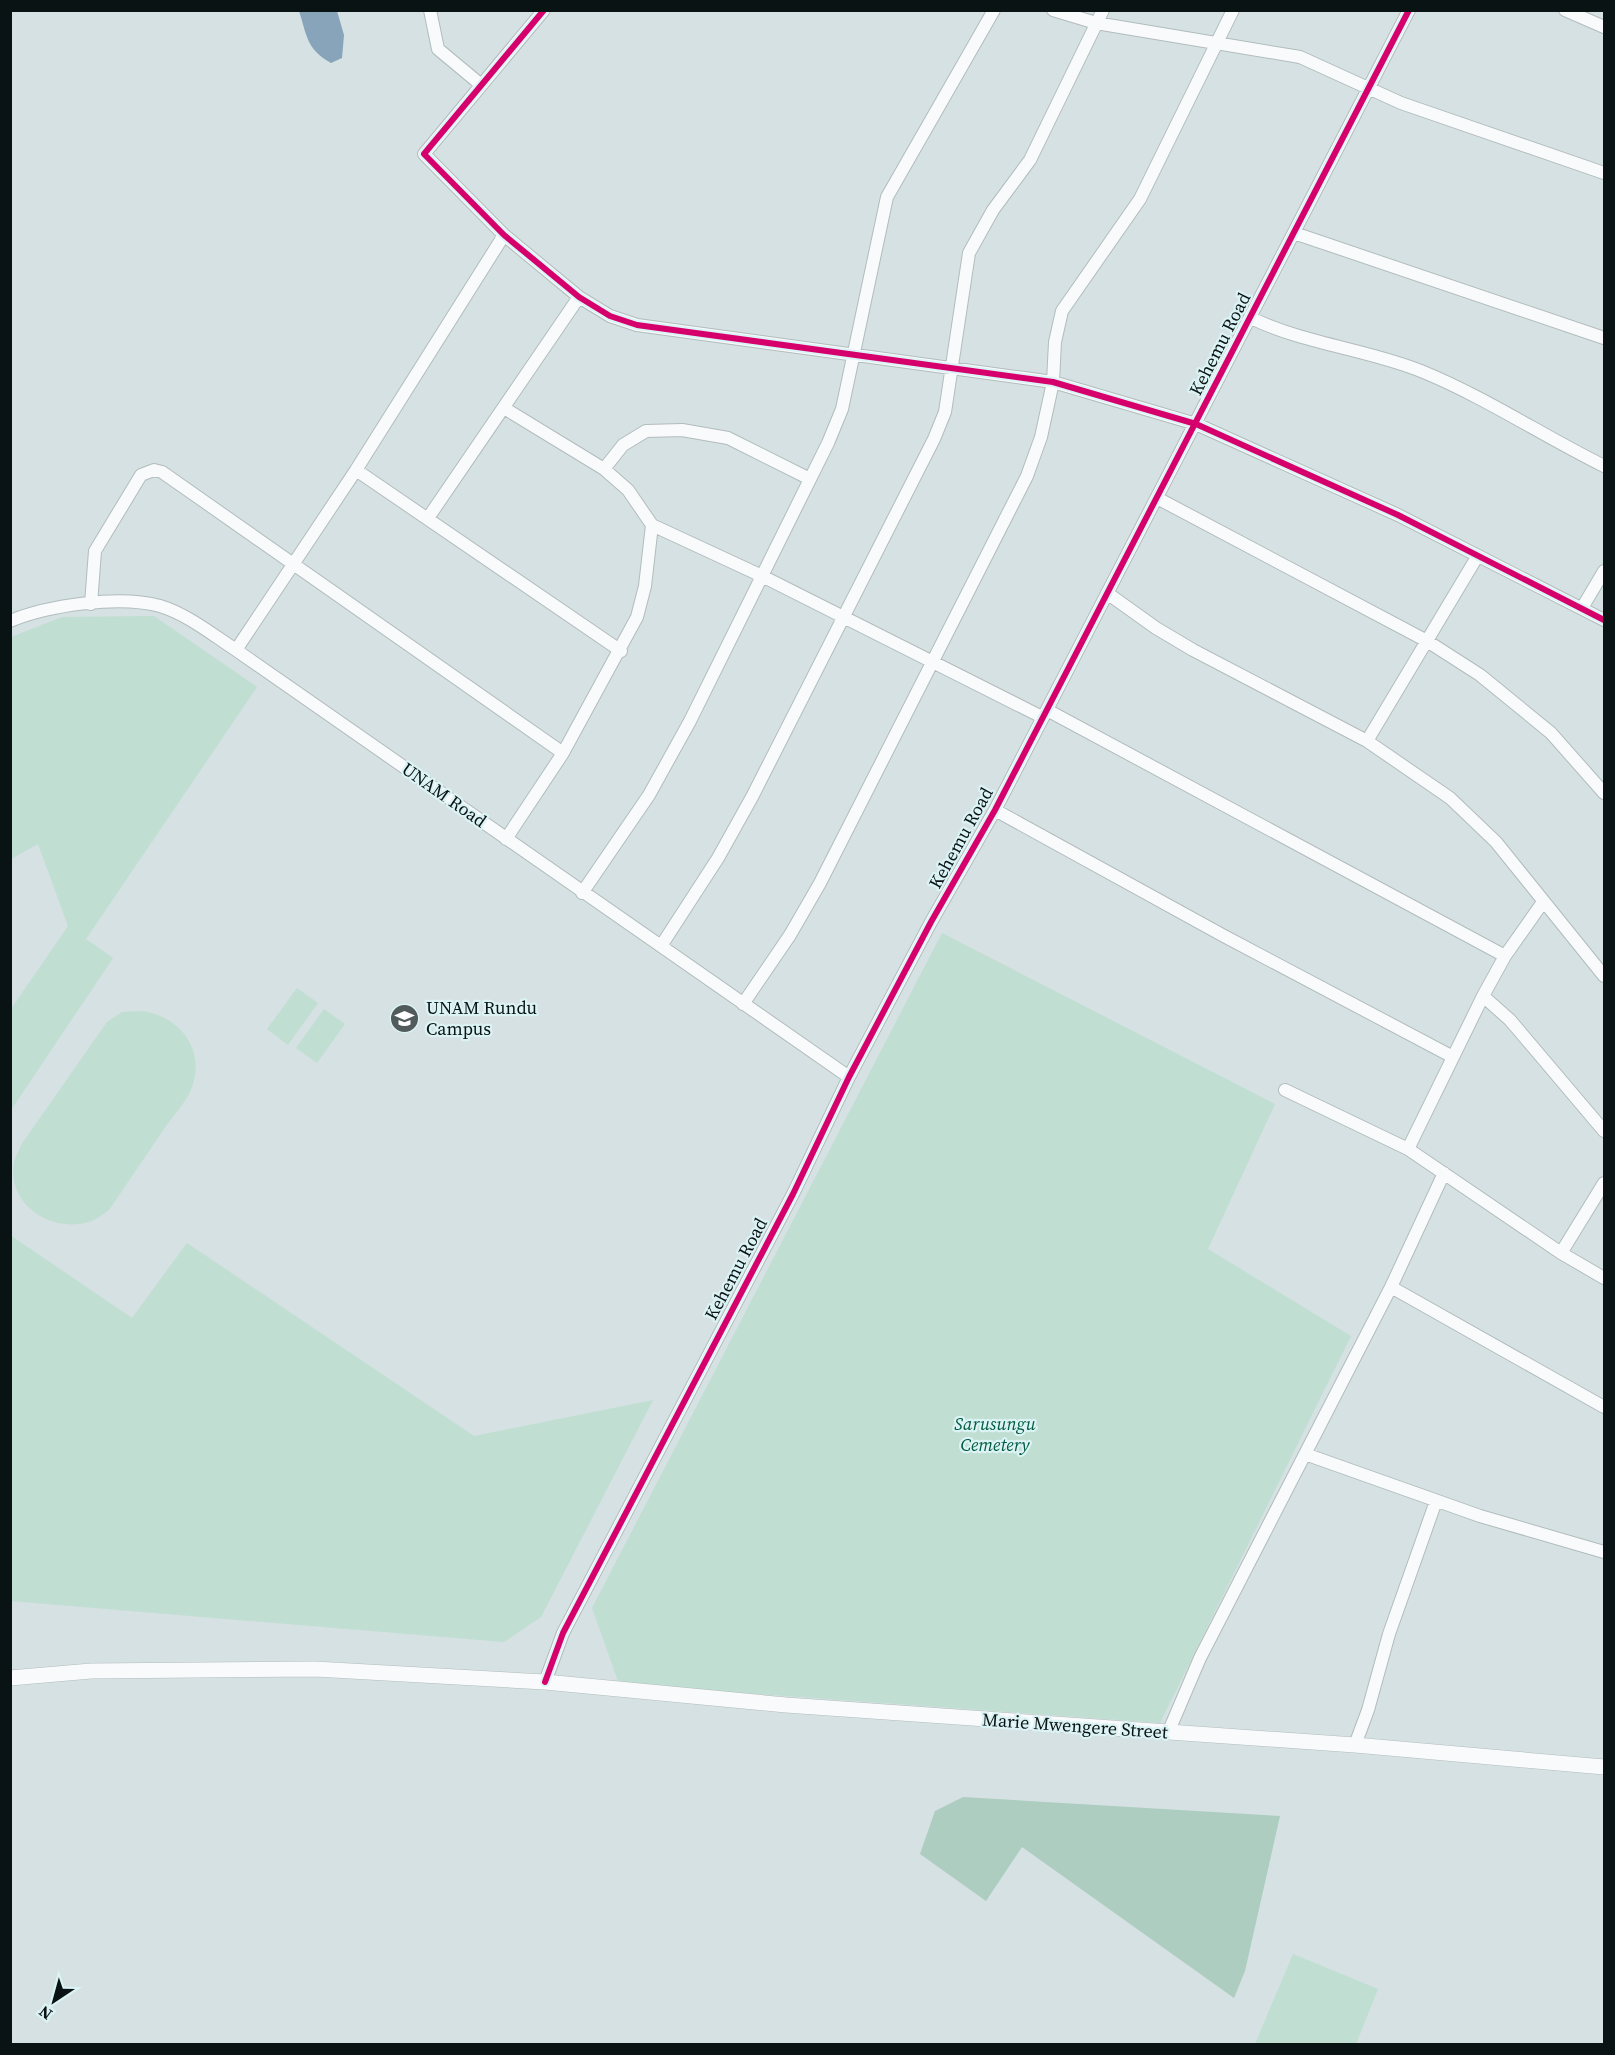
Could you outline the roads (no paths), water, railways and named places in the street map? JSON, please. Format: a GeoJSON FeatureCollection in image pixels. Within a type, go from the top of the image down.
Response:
{"type":"FeatureCollection","features":[{"type":"Feature","properties":{"kind":"main road","name":"Marie Mwengere Street"},"geometry":{"type":"LineString","coordinates":[[10,1678],[91,1671],[315,1669],[545,1682],[798,1706],[1355,1745],[1605,1767]]}},
{"type":"Feature","properties":{"kind":"street"},"geometry":{"type":"LineString","coordinates":[[430,10],[438,49],[480,84]]}},
{"type":"Feature","properties":{"kind":"street"},"geometry":{"type":"LineString","coordinates":[[544,10],[424,154],[504,235],[579,297],[610,316],[637,324],[853,356],[1053,382],[1196,423],[1398,515],[1605,620]]}},
{"type":"Feature","properties":{"kind":"street"},"geometry":{"type":"LineString","coordinates":[[582,893],[649,795],[690,721],[810,479],[842,409],[887,197],[994,10]]}},
{"type":"Feature","properties":{"kind":"street"},"geometry":{"type":"LineString","coordinates":[[1053,10],[1096,23],[1300,57],[1401,104],[1605,173]]}},
{"type":"Feature","properties":{"kind":"street"},"geometry":{"type":"LineString","coordinates":[[661,946],[718,858],[752,797],[934,439],[945,412],[969,253],[993,210],[1030,160],[1103,10]]}},
{"type":"Feature","properties":{"kind":"street"},"geometry":{"type":"LineString","coordinates":[[743,1004],[790,935],[820,884],[1027,476],[1041,437],[1053,382],[1055,342],[1062,311],[1140,199],[1233,10]]}},
{"type":"Feature","properties":{"kind":"street","name":"Kehemu Road"},"geometry":{"type":"LineString","coordinates":[[545,1682],[564,1633],[793,1194],[849,1077],[931,922],[995,810],[1409,10]]}},
{"type":"Feature","properties":{"kind":"street"},"geometry":{"type":"LineString","coordinates":[[1565,10],[1605,27]]}},
{"type":"Feature","properties":{"kind":"street"},"geometry":{"type":"LineString","coordinates":[[1294,233],[1605,338]]}},
{"type":"Feature","properties":{"kind":"street"},"geometry":{"type":"LineString","coordinates":[[236,650],[356,470],[504,235]]}},
{"type":"Feature","properties":{"kind":"street"},"geometry":{"type":"LineString","coordinates":[[428,518],[579,297]]}},
{"type":"Feature","properties":{"kind":"street"},"geometry":{"type":"LineString","coordinates":[[1251,318],[1293,334],[1419,370],[1484,399],[1605,466]]}},
{"type":"Feature","properties":{"kind":"street"},"geometry":{"type":"LineString","coordinates":[[504,408],[604,469],[628,490],[652,525],[762,576],[933,662],[1044,714],[1505,956]]}},
{"type":"Feature","properties":{"kind":"street"},"geometry":{"type":"LineString","coordinates":[[604,469],[623,445],[646,431],[682,429],[728,438],[810,479]]}},
{"type":"Feature","properties":{"kind":"street"},"geometry":{"type":"LineString","coordinates":[[91,604],[95,551],[141,475],[154,470],[173,477],[293,565],[563,753]]}},
{"type":"Feature","properties":{"kind":"street"},"geometry":{"type":"LineString","coordinates":[[356,470],[621,651]]}},
{"type":"Feature","properties":{"kind":"street"},"geometry":{"type":"LineString","coordinates":[[1157,498],[1427,641],[1480,675],[1528,711],[1605,793]]}},
{"type":"Feature","properties":{"kind":"street"},"geometry":{"type":"LineString","coordinates":[[506,839],[563,753],[621,651],[637,617],[645,586],[652,525]]}},
{"type":"Feature","properties":{"kind":"street"},"geometry":{"type":"LineString","coordinates":[[1367,741],[1478,557]]}},
{"type":"Feature","properties":{"kind":"street"},"geometry":{"type":"LineString","coordinates":[[1582,608],[1605,572]]}},
{"type":"Feature","properties":{"kind":"street"},"geometry":{"type":"LineString","coordinates":[[1107,593],[1184,644],[1367,741],[1468,813],[1496,842],[1605,976]]}},
{"type":"Feature","properties":{"kind":"street","name":"UNAM Road"},"geometry":{"type":"LineString","coordinates":[[10,621],[43,610],[91,604],[139,602],[162,607],[236,650],[849,1077]]}},
{"type":"Feature","properties":{"kind":"street"},"geometry":{"type":"LineString","coordinates":[[995,810],[1224,936],[1453,1057]]}},
{"type":"Feature","properties":{"kind":"street"},"geometry":{"type":"LineString","coordinates":[[1408,1149],[1483,996],[1505,956],[1543,902]]}},
{"type":"Feature","properties":{"kind":"street"},"geometry":{"type":"LineString","coordinates":[[1483,996],[1510,1020],[1605,1131]]}},
{"type":"Feature","properties":{"kind":"street"},"geometry":{"type":"LineString","coordinates":[[1284,1090],[1408,1149],[1561,1253],[1605,1278]]}},
{"type":"Feature","properties":{"kind":"street"},"geometry":{"type":"LineString","coordinates":[[1168,1733],[1200,1658],[1391,1287],[1443,1173]]}},
{"type":"Feature","properties":{"kind":"street"},"geometry":{"type":"LineString","coordinates":[[1561,1253],[1605,1183]]}},
{"type":"Feature","properties":{"kind":"street"},"geometry":{"type":"LineString","coordinates":[[1391,1287],[1605,1407]]}},
{"type":"Feature","properties":{"kind":"street"},"geometry":{"type":"LineString","coordinates":[[1305,1454],[1436,1501],[1605,1552]]}},
{"type":"Feature","properties":{"kind":"street"},"geometry":{"type":"LineString","coordinates":[[1355,1745],[1368,1710],[1389,1634],[1436,1501]]}},
{"type":"Feature","properties":{"kind":"water"},"geometry":{"type":"Polygon","coordinates":[[[299,11],[337,11],[344,35],[342,58],[331,63],[312,47],[299,11]]]}},
{"type":"Feature","properties":{"kind":"place","name":"UNAM Rundu Campus"},"geometry":{"type":"Point","coordinates":[405,1018]}},
{"type":"Feature","properties":{"kind":"park label","name":"Sarusungu Cemetery"},"geometry":{"type":"Point","coordinates":[995,1434]}}]}
